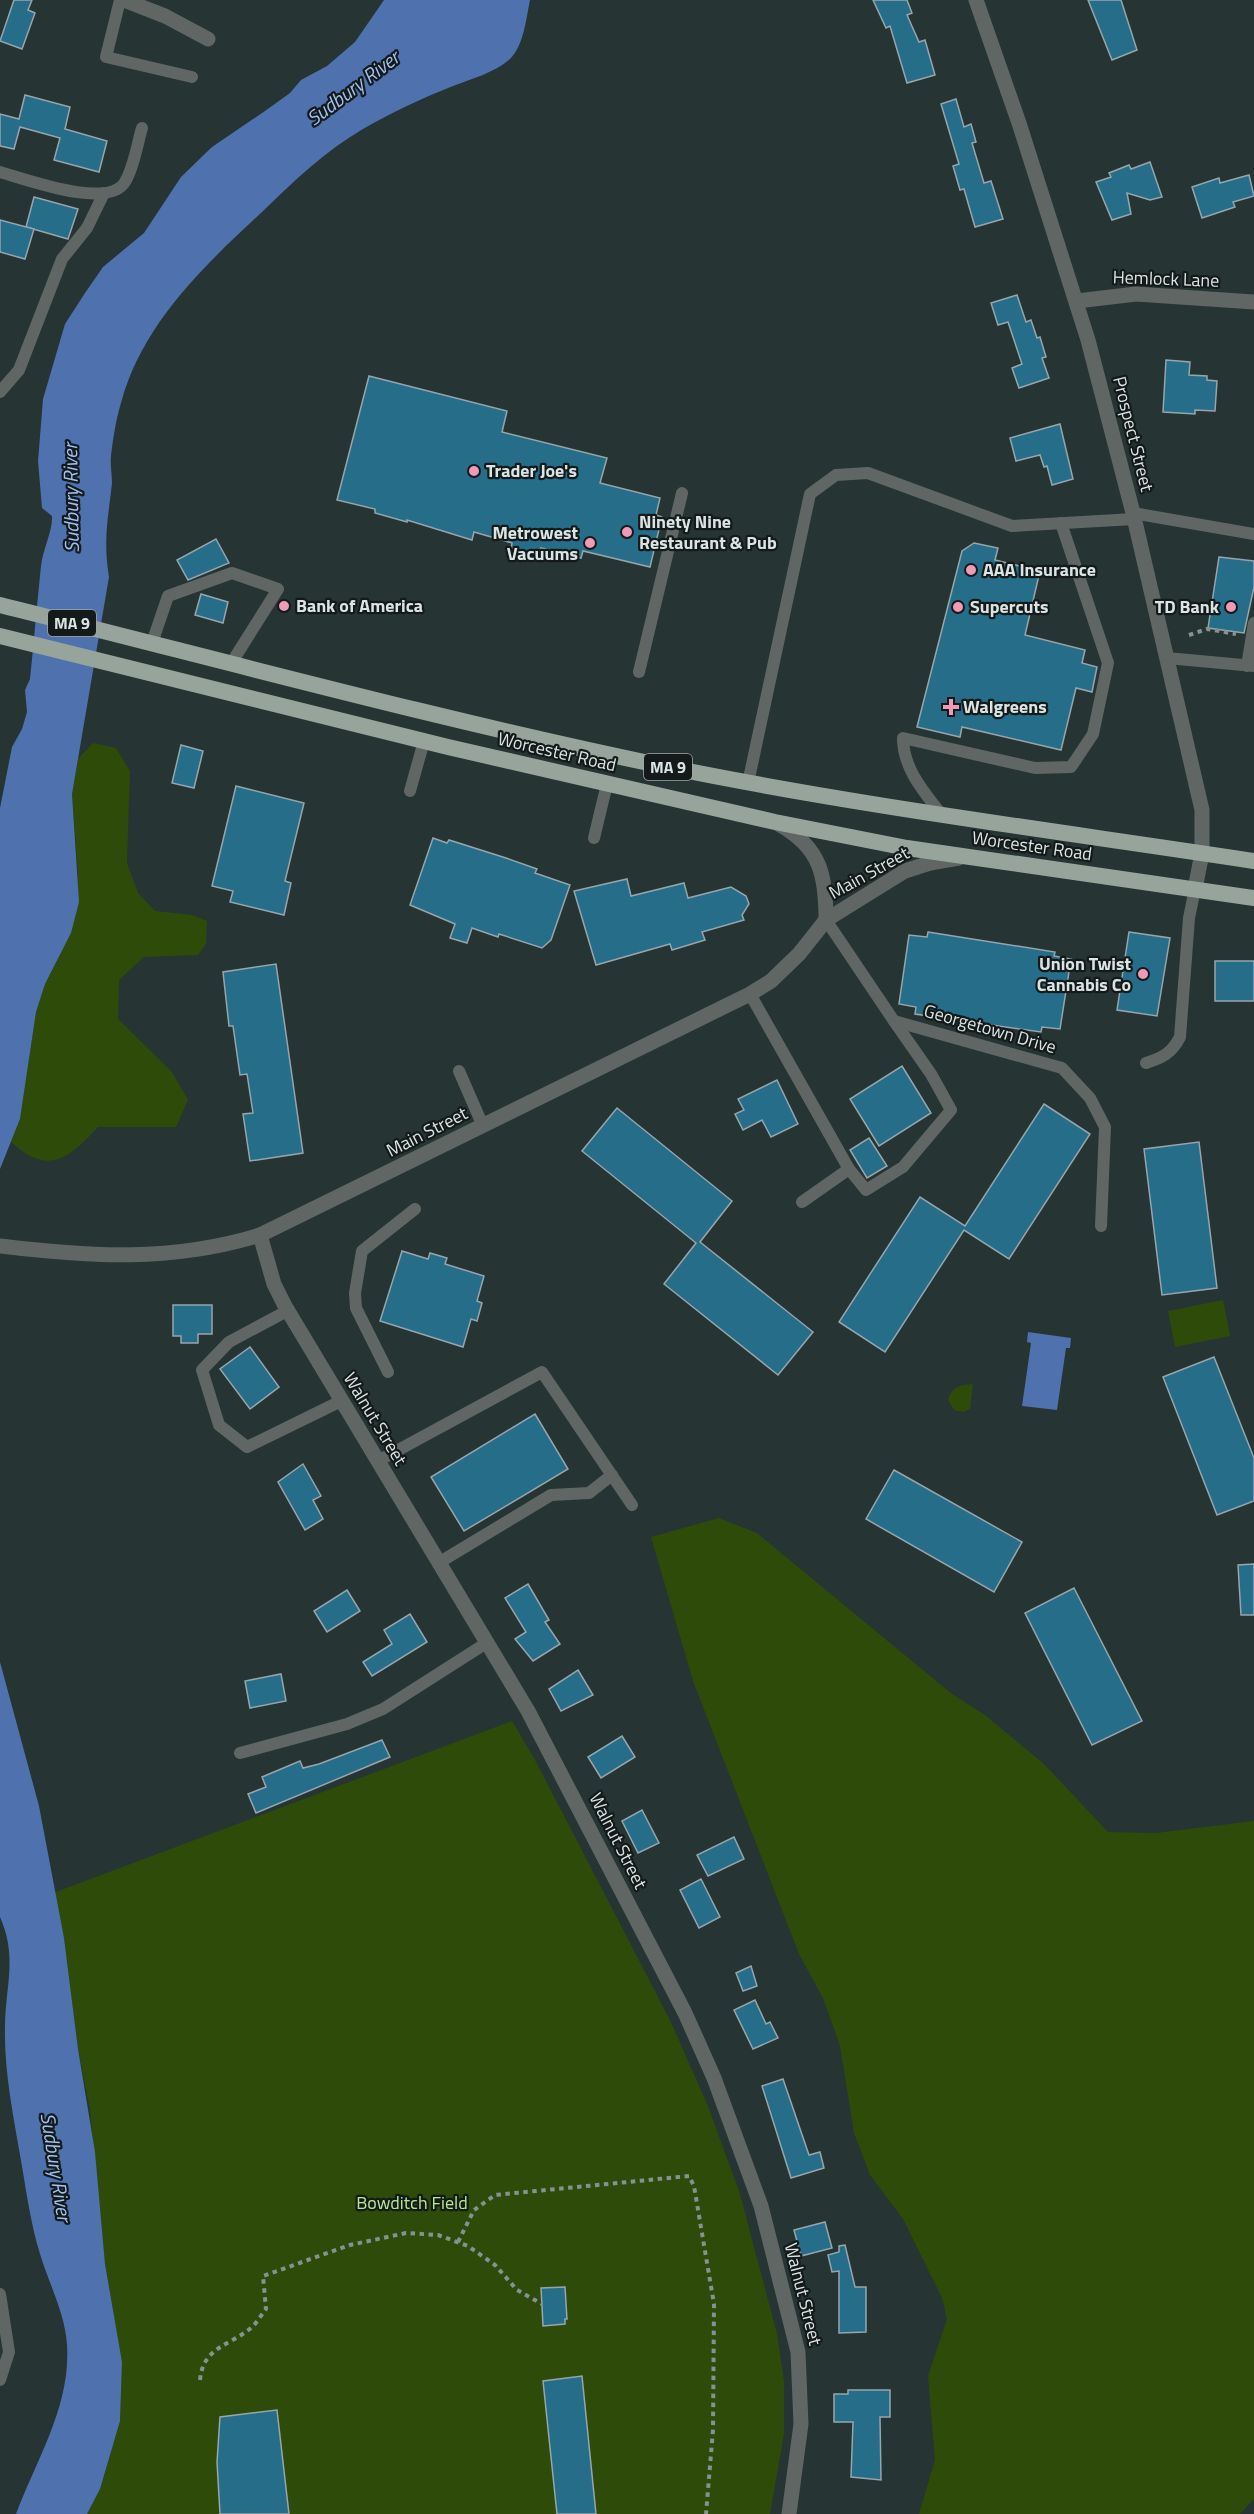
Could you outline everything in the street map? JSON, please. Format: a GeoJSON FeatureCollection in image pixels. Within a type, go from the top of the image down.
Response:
{"type":"FeatureCollection","features":[{"type":"Feature","properties":{"kind":"highway","name":"Worcester Road"},"geometry":{"type":"LineString","coordinates":[[2,606],[579,748],[748,783],[1254,861]]}},
{"type":"Feature","properties":{"kind":"highway","name":"Worcester Road"},"geometry":{"type":"LineString","coordinates":[[0,636],[424,741],[775,822],[968,857],[1254,898]]}},
{"type":"Feature","properties":{"kind":"street"},"geometry":{"type":"LineString","coordinates":[[122,0],[165,16],[207,39]]}},
{"type":"Feature","properties":{"kind":"street","name":"Prospect Street"},"geometry":{"type":"LineString","coordinates":[[976,0],[1077,301],[1133,516],[1202,810],[1202,853],[1195,889]]}},
{"type":"Feature","properties":{"kind":"street","name":"Hemlock Lane"},"geometry":{"type":"LineString","coordinates":[[1077,301],[1136,294],[1254,302]]}},
{"type":"Feature","properties":{"kind":"street","name":"Main Street"},"geometry":{"type":"LineString","coordinates":[[775,822],[798,835],[812,849],[821,872],[826,895],[826,920]]}},
{"type":"Feature","properties":{"kind":"street","name":"Main Street"},"geometry":{"type":"LineString","coordinates":[[5,1247],[103,1255],[177,1254],[213,1249],[260,1235],[750,994],[771,981],[800,954],[826,920],[905,871],[930,863],[968,857]]}},
{"type":"Feature","properties":{"kind":"street","name":"Walnut Street"},"geometry":{"type":"LineString","coordinates":[[260,1235],[274,1284],[287,1311],[488,1642],[549,1750],[685,2013],[723,2100],[748,2167],[790,2319],[800,2369],[801,2424],[789,2514]]}},
{"type":"Feature","properties":{"kind":"lane"},"geometry":{"type":"LineString","coordinates":[[122,0],[106,57],[192,77]]}},
{"type":"Feature","properties":{"kind":"lane"},"geometry":{"type":"LineString","coordinates":[[0,172],[80,193],[115,191],[126,181],[142,128]]}},
{"type":"Feature","properties":{"kind":"lane"},"geometry":{"type":"LineString","coordinates":[[0,392],[19,370],[62,259],[87,228],[104,193]]}},
{"type":"Feature","properties":{"kind":"lane"},"geometry":{"type":"LineString","coordinates":[[748,783],[810,494],[836,475],[868,473],[1012,526],[1133,516],[1254,534]]}},
{"type":"Feature","properties":{"kind":"lane"},"geometry":{"type":"LineString","coordinates":[[639,672],[682,493]]}},
{"type":"Feature","properties":{"kind":"lane"},"geometry":{"type":"LineString","coordinates":[[941,814],[922,790],[903,755],[903,738],[1035,768],[1071,768],[1093,734],[1108,663],[1061,523]]}},
{"type":"Feature","properties":{"kind":"lane"},"geometry":{"type":"LineString","coordinates":[[147,641],[168,596],[231,573],[278,589],[232,662]]}},
{"type":"Feature","properties":{"kind":"lane"},"geometry":{"type":"LineString","coordinates":[[1167,658],[1251,666],[1254,623]]}},
{"type":"Feature","properties":{"kind":"lane"},"geometry":{"type":"LineString","coordinates":[[410,791],[424,741]]}},
{"type":"Feature","properties":{"kind":"lane"},"geometry":{"type":"LineString","coordinates":[[594,838],[607,784]]}},
{"type":"Feature","properties":{"kind":"lane"},"geometry":{"type":"LineString","coordinates":[[1146,1062],[1160,1058],[1174,1049],[1180,1037],[1189,918],[1195,889]]}},
{"type":"Feature","properties":{"kind":"lane"},"geometry":{"type":"LineString","coordinates":[[750,994],[849,1169],[866,1190],[903,1167],[951,1110],[931,1074],[826,920]]}},
{"type":"Feature","properties":{"kind":"lane","name":"Georgetown Drive"},"geometry":{"type":"LineString","coordinates":[[894,1021],[1062,1068],[1090,1098],[1105,1127],[1101,1226]]}},
{"type":"Feature","properties":{"kind":"lane"},"geometry":{"type":"LineString","coordinates":[[459,1071],[483,1126]]}},
{"type":"Feature","properties":{"kind":"lane"},"geometry":{"type":"LineString","coordinates":[[801,1202],[849,1169]]}},
{"type":"Feature","properties":{"kind":"lane"},"geometry":{"type":"LineString","coordinates":[[388,1372],[356,1308],[355,1293],[362,1251],[415,1209]]}},
{"type":"Feature","properties":{"kind":"lane"},"geometry":{"type":"LineString","coordinates":[[287,1311],[230,1342],[202,1370],[219,1425],[247,1447],[341,1401]]}},
{"type":"Feature","properties":{"kind":"lane"},"geometry":{"type":"LineString","coordinates":[[378,1461],[542,1372],[632,1505]]}},
{"type":"Feature","properties":{"kind":"lane"},"geometry":{"type":"LineString","coordinates":[[440,1562],[551,1495],[589,1493],[612,1475]]}},
{"type":"Feature","properties":{"kind":"lane"},"geometry":{"type":"LineString","coordinates":[[240,1753],[347,1724],[383,1709],[488,1642]]}},
{"type":"Feature","properties":{"kind":"lane"},"geometry":{"type":"LineString","coordinates":[[0,2295],[9,2352],[0,2380]]}},
{"type":"Feature","properties":{"kind":"path"},"geometry":{"type":"LineString","coordinates":[[1189,635],[1207,628],[1243,635]]}},
{"type":"Feature","properties":{"kind":"path"},"geometry":{"type":"LineString","coordinates":[[458,2242],[474,2210],[495,2196],[689,2176],[694,2186],[714,2304],[713,2430],[706,2514]]}},
{"type":"Feature","properties":{"kind":"path"},"geometry":{"type":"LineString","coordinates":[[200,2380],[201,2365],[220,2346],[252,2328],[266,2309],[263,2276],[350,2245],[406,2233],[438,2235],[458,2242],[495,2265],[517,2290],[542,2304]]}},
{"type":"Feature","properties":{"kind":"green space"},"geometry":{"type":"Polygon","coordinates":[[[93,743],[116,748],[130,771],[127,863],[138,893],[155,911],[192,915],[207,921],[206,944],[198,955],[144,957],[119,980],[118,1019],[172,1072],[188,1100],[176,1127],[98,1127],[67,1155],[47,1161],[24,1152],[11,1142],[20,1119],[36,1012],[45,984],[71,933],[78,874],[72,794],[78,759],[93,743]]]}},
{"type":"Feature","properties":{"kind":"green space"},"geometry":{"type":"Polygon","coordinates":[[[1223,1300],[1230,1336],[1175,1347],[1168,1311],[1223,1300]]]}},
{"type":"Feature","properties":{"kind":"green space"},"geometry":{"type":"Polygon","coordinates":[[[973,1384],[970,1409],[964,1412],[954,1410],[948,1400],[954,1389],[973,1384]]]}},
{"type":"Feature","properties":{"kind":"green space"},"geometry":{"type":"Polygon","coordinates":[[[719,1518],[757,1533],[952,1694],[985,1715],[1044,1764],[1108,1832],[1156,1833],[1254,1821],[1254,2499],[1240,2514],[919,2514],[935,2460],[928,2376],[947,2319],[942,2298],[903,2219],[870,2175],[854,2133],[840,2046],[823,1998],[799,1954],[693,1681],[651,1537],[719,1518]]]}},
{"type":"Feature","properties":{"kind":"green space","name":"Bowditch Field"},"geometry":{"type":"Polygon","coordinates":[[[512,1721],[534,1758],[670,2020],[708,2106],[740,2194],[777,2334],[784,2381],[784,2434],[770,2514],[87,2514],[100,2489],[120,2421],[122,2362],[105,2264],[90,2110],[78,2049],[64,1938],[53,1893],[512,1721]]]}},
{"type":"Feature","properties":{"kind":"water","name":"Sudbury River"},"geometry":{"type":"Polygon","coordinates":[[[384,0],[530,0],[521,39],[510,59],[490,72],[407,106],[374,123],[336,147],[310,168],[197,275],[160,322],[131,374],[119,409],[113,443],[112,483],[106,540],[109,577],[72,794],[79,902],[71,933],[45,984],[36,1012],[20,1119],[0,1169],[0,808],[12,747],[22,729],[27,712],[25,690],[30,679],[41,566],[52,521],[52,516],[42,508],[38,461],[43,399],[65,324],[103,267],[144,233],[181,177],[212,147],[290,93],[301,80],[327,66],[355,42],[384,0]]]}},
{"type":"Feature","properties":{"kind":"water"},"geometry":{"type":"Polygon","coordinates":[[[1028,1332],[1071,1338],[1070,1348],[1066,1348],[1057,1410],[1022,1406],[1031,1343],[1027,1342],[1028,1332]]]}},
{"type":"Feature","properties":{"kind":"water","name":"Sudbury River"},"geometry":{"type":"Polygon","coordinates":[[[0,1662],[39,1806],[64,1938],[78,2049],[95,2152],[105,2264],[122,2362],[120,2421],[100,2489],[87,2514],[16,2514],[58,2411],[67,2368],[67,2345],[60,2310],[34,2230],[7,2076],[5,2028],[9,1959],[0,1917],[0,1662]]]}},
{"type":"Feature","properties":{"kind":"building"},"geometry":{"type":"Polygon","coordinates":[[[14,0],[32,0],[28,10],[35,13],[22,49],[0,41],[14,0]]]}},
{"type":"Feature","properties":{"kind":"building"},"geometry":{"type":"Polygon","coordinates":[[[873,0],[907,0],[912,13],[907,15],[919,42],[925,40],[935,75],[907,83],[890,26],[886,28],[873,0]]]}},
{"type":"Feature","properties":{"kind":"building"},"geometry":{"type":"Polygon","coordinates":[[[1088,0],[1121,0],[1137,50],[1112,60],[1088,0]]]}},
{"type":"Feature","properties":{"kind":"building"},"geometry":{"type":"Polygon","coordinates":[[[25,95],[70,107],[65,129],[107,141],[99,172],[54,160],[60,138],[20,127],[14,149],[0,146],[0,114],[19,119],[25,95]]]}},
{"type":"Feature","properties":{"kind":"building"},"geometry":{"type":"Polygon","coordinates":[[[956,99],[964,127],[971,124],[976,142],[972,143],[984,183],[991,181],[1003,219],[975,227],[964,189],[960,190],[953,166],[959,164],[941,104],[956,99]]]}},
{"type":"Feature","properties":{"kind":"building"},"geometry":{"type":"Polygon","coordinates":[[[1150,162],[1162,197],[1150,200],[1127,193],[1131,214],[1112,220],[1096,182],[1111,177],[1109,173],[1129,165],[1131,169],[1150,162]]]}},
{"type":"Feature","properties":{"kind":"building"},"geometry":{"type":"Polygon","coordinates":[[[1249,175],[1254,196],[1233,202],[1235,207],[1202,218],[1192,187],[1219,178],[1220,183],[1249,175]]]}},
{"type":"Feature","properties":{"kind":"building"},"geometry":{"type":"Polygon","coordinates":[[[34,197],[78,209],[68,239],[26,227],[34,197]]]}},
{"type":"Feature","properties":{"kind":"building"},"geometry":{"type":"Polygon","coordinates":[[[0,220],[34,229],[25,259],[0,252],[0,220]]]}},
{"type":"Feature","properties":{"kind":"building"},"geometry":{"type":"Polygon","coordinates":[[[1017,295],[1026,322],[1031,320],[1037,338],[1040,337],[1046,357],[1042,358],[1049,378],[1019,388],[1012,368],[1022,364],[1008,322],[998,325],[991,303],[1017,295]]]}},
{"type":"Feature","properties":{"kind":"building"},"geometry":{"type":"Polygon","coordinates":[[[1166,360],[1190,362],[1189,375],[1207,376],[1207,380],[1217,381],[1215,411],[1195,410],[1195,414],[1163,412],[1166,360]]]}},
{"type":"Feature","properties":{"kind":"building","name":"Trader Joe's"},"geometry":{"type":"Polygon","coordinates":[[[369,376],[507,411],[502,432],[607,458],[600,483],[660,498],[656,515],[662,517],[650,567],[583,551],[581,558],[541,548],[539,555],[511,548],[512,543],[474,532],[472,540],[407,520],[407,522],[375,513],[375,509],[337,500],[369,376]]]}},
{"type":"Feature","properties":{"kind":"building"},"geometry":{"type":"Polygon","coordinates":[[[1060,424],[1073,479],[1052,485],[1047,466],[1044,467],[1040,455],[1016,461],[1010,438],[1060,424]]]}},
{"type":"Feature","properties":{"kind":"building"},"geometry":{"type":"Polygon","coordinates":[[[216,539],[229,563],[188,580],[177,560],[216,539]]]}},
{"type":"Feature","properties":{"kind":"building"},"geometry":{"type":"Polygon","coordinates":[[[974,543],[998,548],[995,560],[1040,571],[1025,635],[1085,650],[1082,663],[1097,667],[1092,692],[1076,688],[1061,750],[962,727],[960,737],[917,727],[962,551],[974,543]]]}},
{"type":"Feature","properties":{"kind":"building","name":"TD Bank"},"geometry":{"type":"Polygon","coordinates":[[[1219,557],[1254,561],[1254,587],[1244,633],[1208,628],[1219,557]]]}},
{"type":"Feature","properties":{"kind":"building"},"geometry":{"type":"Polygon","coordinates":[[[201,594],[228,602],[223,623],[195,615],[201,594]]]}},
{"type":"Feature","properties":{"kind":"building"},"geometry":{"type":"Polygon","coordinates":[[[181,745],[203,751],[194,788],[172,783],[181,745]]]}},
{"type":"Feature","properties":{"kind":"building"},"geometry":{"type":"Polygon","coordinates":[[[236,786],[304,803],[285,881],[291,883],[284,915],[230,902],[233,891],[212,886],[236,786]]]}},
{"type":"Feature","properties":{"kind":"building"},"geometry":{"type":"Polygon","coordinates":[[[433,838],[447,843],[449,840],[506,858],[537,869],[535,873],[570,885],[551,940],[542,948],[472,928],[467,943],[450,938],[455,924],[410,905],[433,838]]]}},
{"type":"Feature","properties":{"kind":"building"},"geometry":{"type":"Polygon","coordinates":[[[627,879],[631,896],[684,883],[688,898],[731,887],[746,896],[749,904],[742,915],[744,920],[702,932],[705,940],[672,950],[670,944],[596,965],[574,891],[627,879]]]}},
{"type":"Feature","properties":{"kind":"building"},"geometry":{"type":"Polygon","coordinates":[[[928,932],[1055,952],[1054,956],[1071,959],[1060,1029],[1042,1027],[1041,1032],[915,1014],[916,1007],[899,1004],[909,935],[927,937],[928,932]]]}},
{"type":"Feature","properties":{"kind":"building","name":"Union Twist Cannabis Co"},"geometry":{"type":"Polygon","coordinates":[[[1129,932],[1170,938],[1157,1016],[1117,1010],[1129,932]]]}},
{"type":"Feature","properties":{"kind":"building"},"geometry":{"type":"Polygon","coordinates":[[[1215,961],[1254,961],[1254,1001],[1215,1001],[1215,961]]]}},
{"type":"Feature","properties":{"kind":"building"},"geometry":{"type":"Polygon","coordinates":[[[276,964],[303,1153],[250,1161],[243,1114],[253,1113],[247,1074],[240,1075],[233,1026],[229,1026],[223,972],[276,964]]]}},
{"type":"Feature","properties":{"kind":"building"},"geometry":{"type":"Polygon","coordinates":[[[902,1066],[931,1113],[879,1146],[850,1099],[902,1066]]]}},
{"type":"Feature","properties":{"kind":"building"},"geometry":{"type":"Polygon","coordinates":[[[777,1080],[798,1124],[771,1137],[762,1120],[743,1130],[735,1114],[744,1110],[738,1099],[777,1080]]]}},
{"type":"Feature","properties":{"kind":"building"},"geometry":{"type":"Polygon","coordinates":[[[1044,1104],[1090,1134],[1009,1259],[964,1230],[885,1352],[839,1322],[920,1197],[965,1226],[1044,1104]]]}},
{"type":"Feature","properties":{"kind":"building"},"geometry":{"type":"Polygon","coordinates":[[[617,1108],[732,1201],[700,1242],[813,1332],[778,1375],[664,1284],[696,1243],[582,1151],[617,1108]]]}},
{"type":"Feature","properties":{"kind":"building"},"geometry":{"type":"Polygon","coordinates":[[[869,1138],[887,1166],[867,1178],[850,1150],[869,1138]]]}},
{"type":"Feature","properties":{"kind":"building"},"geometry":{"type":"Polygon","coordinates":[[[1199,1142],[1217,1288],[1162,1295],[1144,1149],[1199,1142]]]}},
{"type":"Feature","properties":{"kind":"building"},"geometry":{"type":"Polygon","coordinates":[[[402,1251],[428,1259],[430,1253],[447,1258],[445,1264],[484,1276],[477,1301],[482,1303],[477,1321],[471,1319],[463,1347],[380,1321],[402,1251]]]}},
{"type":"Feature","properties":{"kind":"building"},"geometry":{"type":"Polygon","coordinates":[[[173,1305],[212,1305],[212,1334],[198,1334],[198,1343],[181,1343],[181,1336],[173,1336],[173,1305]]]}},
{"type":"Feature","properties":{"kind":"building"},"geometry":{"type":"Polygon","coordinates":[[[250,1347],[279,1387],[250,1409],[220,1369],[250,1347]]]}},
{"type":"Feature","properties":{"kind":"building"},"geometry":{"type":"Polygon","coordinates":[[[1214,1357],[1254,1458],[1254,1501],[1217,1515],[1163,1377],[1214,1357]]]}},
{"type":"Feature","properties":{"kind":"building"},"geometry":{"type":"Polygon","coordinates":[[[535,1414],[568,1469],[464,1531],[431,1477],[535,1414]]]}},
{"type":"Feature","properties":{"kind":"building"},"geometry":{"type":"Polygon","coordinates":[[[303,1464],[321,1496],[313,1500],[323,1519],[305,1530],[278,1482],[303,1464]]]}},
{"type":"Feature","properties":{"kind":"building"},"geometry":{"type":"Polygon","coordinates":[[[894,1470],[1022,1542],[994,1592],[866,1519],[894,1470]]]}},
{"type":"Feature","properties":{"kind":"building"},"geometry":{"type":"Polygon","coordinates":[[[1254,1564],[1254,1615],[1241,1615],[1238,1565],[1254,1564]]]}},
{"type":"Feature","properties":{"kind":"building"},"geometry":{"type":"Polygon","coordinates":[[[528,1584],[549,1620],[545,1622],[560,1644],[533,1661],[515,1639],[526,1632],[505,1598],[528,1584]]]}},
{"type":"Feature","properties":{"kind":"building"},"geometry":{"type":"Polygon","coordinates":[[[1074,1588],[1142,1721],[1092,1745],[1025,1613],[1074,1588]]]}},
{"type":"Feature","properties":{"kind":"building"},"geometry":{"type":"Polygon","coordinates":[[[347,1590],[360,1611],[327,1632],[314,1611],[347,1590]]]}},
{"type":"Feature","properties":{"kind":"building"},"geometry":{"type":"Polygon","coordinates":[[[410,1614],[427,1642],[372,1676],[363,1662],[392,1644],[384,1630],[410,1614]]]}},
{"type":"Feature","properties":{"kind":"building"},"geometry":{"type":"Polygon","coordinates":[[[578,1670],[593,1695],[561,1711],[549,1689],[578,1670]]]}},
{"type":"Feature","properties":{"kind":"building"},"geometry":{"type":"Polygon","coordinates":[[[281,1674],[286,1701],[250,1708],[245,1681],[281,1674]]]}},
{"type":"Feature","properties":{"kind":"building"},"geometry":{"type":"Polygon","coordinates":[[[622,1736],[635,1757],[601,1778],[588,1757],[622,1736]]]}},
{"type":"Feature","properties":{"kind":"building"},"geometry":{"type":"Polygon","coordinates":[[[382,1740],[390,1757],[256,1813],[248,1794],[266,1787],[262,1777],[300,1761],[303,1768],[319,1764],[382,1740]]]}},
{"type":"Feature","properties":{"kind":"building"},"geometry":{"type":"Polygon","coordinates":[[[642,1810],[659,1843],[638,1853],[622,1821],[642,1810]]]}},
{"type":"Feature","properties":{"kind":"building"},"geometry":{"type":"Polygon","coordinates":[[[734,1837],[744,1859],[708,1876],[697,1855],[734,1837]]]}},
{"type":"Feature","properties":{"kind":"building"},"geometry":{"type":"Polygon","coordinates":[[[701,1879],[720,1917],[699,1928],[680,1890],[701,1879]]]}},
{"type":"Feature","properties":{"kind":"building"},"geometry":{"type":"Polygon","coordinates":[[[751,1966],[757,1986],[743,1991],[736,1973],[751,1966]]]}},
{"type":"Feature","properties":{"kind":"building"},"geometry":{"type":"Polygon","coordinates":[[[755,2000],[766,2024],[770,2022],[778,2038],[753,2049],[734,2010],[755,2000]]]}},
{"type":"Feature","properties":{"kind":"building"},"geometry":{"type":"Polygon","coordinates":[[[783,2079],[809,2155],[820,2152],[824,2168],[791,2178],[762,2086],[783,2079]]]}},
{"type":"Feature","properties":{"kind":"building"},"geometry":{"type":"Polygon","coordinates":[[[825,2222],[832,2248],[801,2256],[794,2230],[825,2222]]]}},
{"type":"Feature","properties":{"kind":"building"},"geometry":{"type":"Polygon","coordinates":[[[845,2245],[855,2287],[866,2287],[866,2332],[839,2333],[839,2271],[832,2272],[828,2255],[839,2252],[839,2246],[845,2245]]]}},
{"type":"Feature","properties":{"kind":"building"},"geometry":{"type":"Polygon","coordinates":[[[565,2287],[567,2319],[565,2319],[565,2324],[543,2326],[541,2288],[565,2287]]]}},
{"type":"Feature","properties":{"kind":"building"},"geometry":{"type":"Polygon","coordinates":[[[582,2376],[596,2514],[557,2514],[543,2381],[582,2376]]]}},
{"type":"Feature","properties":{"kind":"building"},"geometry":{"type":"Polygon","coordinates":[[[848,2390],[890,2390],[890,2417],[880,2417],[881,2480],[851,2477],[853,2422],[834,2422],[834,2394],[848,2394],[848,2390]]]}},
{"type":"Feature","properties":{"kind":"building"},"geometry":{"type":"Polygon","coordinates":[[[277,2410],[289,2514],[220,2514],[217,2462],[220,2417],[277,2410]]]}},
{"type":"Feature","properties":{"kind":"place","name":"Trader Joe's"},"geometry":{"type":"Point","coordinates":[474,471]}},
{"type":"Feature","properties":{"kind":"place","name":"Ninety Nine Restaurant & Pub"},"geometry":{"type":"Point","coordinates":[627,532]}},
{"type":"Feature","properties":{"kind":"place","name":"Metrowest Vacuums"},"geometry":{"type":"Point","coordinates":[590,543]}},
{"type":"Feature","properties":{"kind":"place","name":"AAA Insurance"},"geometry":{"type":"Point","coordinates":[971,570]}},
{"type":"Feature","properties":{"kind":"place","name":"Bank of America"},"geometry":{"type":"Point","coordinates":[284,606]}},
{"type":"Feature","properties":{"kind":"place","name":"Supercuts"},"geometry":{"type":"Point","coordinates":[958,607]}},
{"type":"Feature","properties":{"kind":"place","name":"TD Bank"},"geometry":{"type":"Point","coordinates":[1231,607]}},
{"type":"Feature","properties":{"kind":"place","name":"Walgreens"},"geometry":{"type":"Point","coordinates":[951,707]}},
{"type":"Feature","properties":{"kind":"place","name":"Union Twist Cannabis Co"},"geometry":{"type":"Point","coordinates":[1143,974]}}]}
